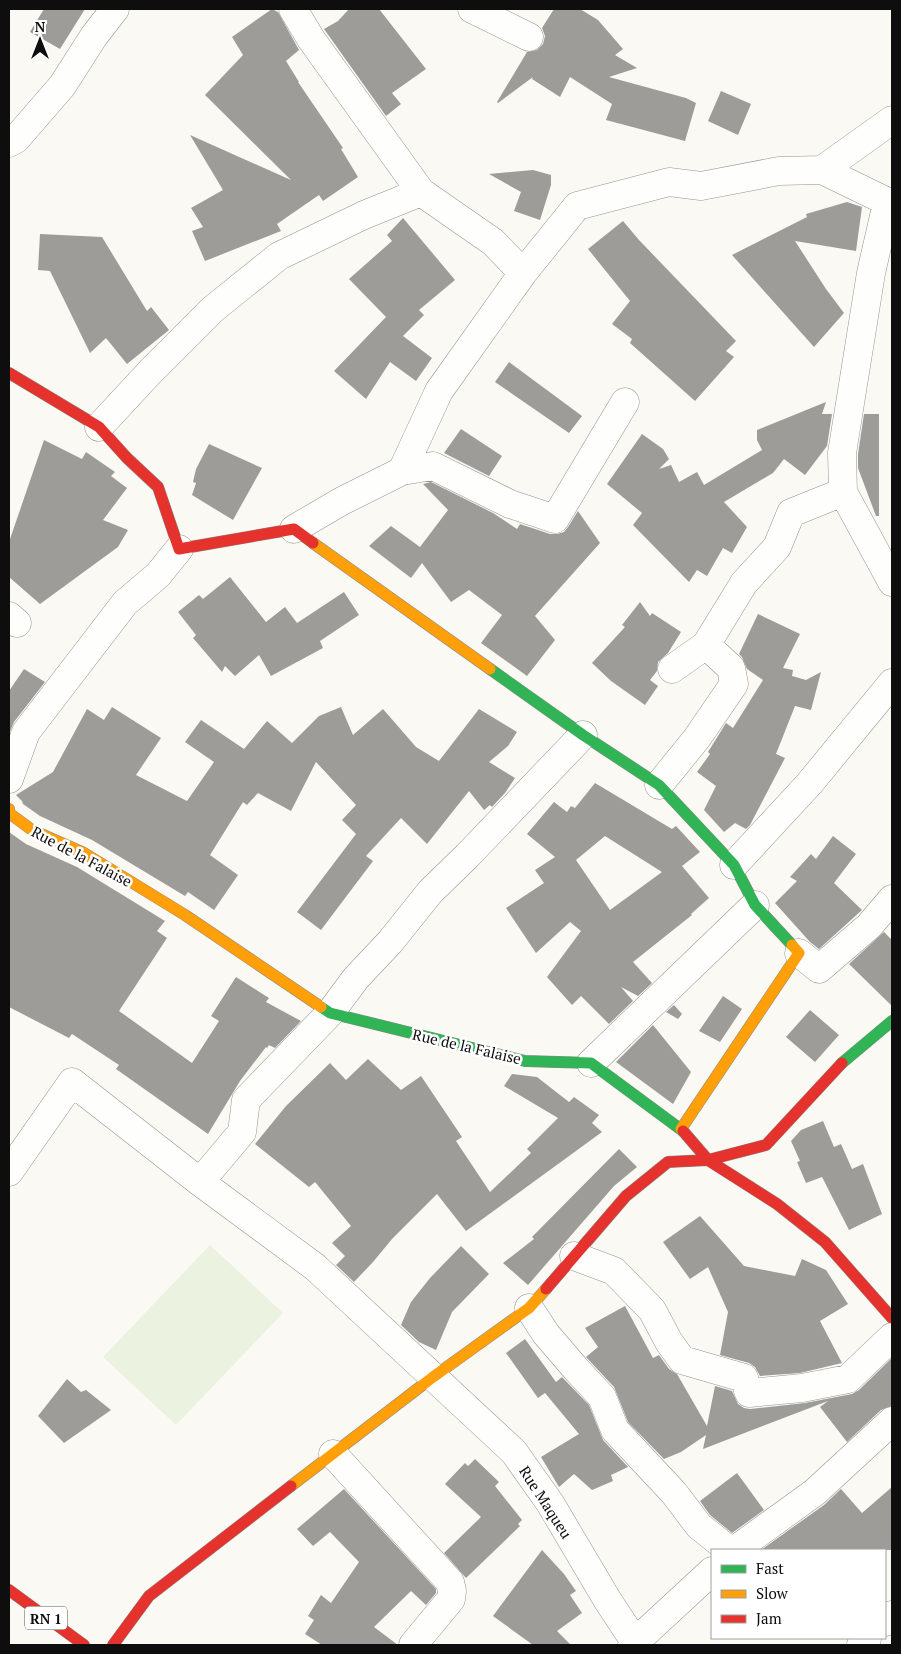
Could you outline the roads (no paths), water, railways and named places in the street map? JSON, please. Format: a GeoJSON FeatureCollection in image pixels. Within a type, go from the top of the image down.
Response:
{"type":"FeatureCollection","features":[{"type":"Feature","properties":{"kind":"street"},"geometry":{"type":"LineString","coordinates":[[9,143],[16,139],[62,86],[94,36],[115,9]]}},
{"type":"Feature","properties":{"kind":"street"},"geometry":{"type":"LineString","coordinates":[[293,9],[312,39],[421,192],[493,242],[523,273]]}},
{"type":"Feature","properties":{"kind":"street"},"geometry":{"type":"LineString","coordinates":[[472,9],[529,37]]}},
{"type":"Feature","properties":{"kind":"street"},"geometry":{"type":"LineString","coordinates":[[822,170],[892,120]]}},
{"type":"Feature","properties":{"kind":"street"},"geometry":{"type":"LineString","coordinates":[[402,471],[439,391],[523,273],[578,206],[669,182],[701,186],[779,171],[822,170],[889,203],[871,273],[842,453],[844,492],[892,582]]}},
{"type":"Feature","properties":{"kind":"street"},"geometry":{"type":"LineString","coordinates":[[99,427],[150,372],[213,309],[279,256],[364,215],[421,192]]}},
{"type":"Feature","properties":{"kind":"street"},"geometry":{"type":"LineString","coordinates":[[9,373],[99,427],[127,458],[158,487],[180,549]]}},
{"type":"Feature","properties":{"kind":"street"},"geometry":{"type":"LineString","coordinates":[[9,779],[26,732],[125,603],[158,575],[180,549],[294,529],[342,501],[402,471],[433,466],[510,504],[555,519],[625,402]]}},
{"type":"Feature","properties":{"kind":"street"},"geometry":{"type":"LineString","coordinates":[[672,669],[706,645],[744,583],[777,547],[791,513],[844,492]]}},
{"type":"Feature","properties":{"kind":"street"},"geometry":{"type":"LineString","coordinates":[[294,529],[583,735],[659,785],[734,865],[755,905],[799,953],[819,969],[869,926],[892,899]]}},
{"type":"Feature","properties":{"kind":"street"},"geometry":{"type":"LineString","coordinates":[[659,785],[697,738],[734,684],[731,668],[706,645]]}},
{"type":"Feature","properties":{"kind":"street"},"geometry":{"type":"LineString","coordinates":[[734,865],[809,784],[892,683]]}},
{"type":"Feature","properties":{"kind":"street"},"geometry":{"type":"LineString","coordinates":[[200,1182],[242,1132],[246,1100],[330,1013],[356,978],[390,942],[430,892],[583,735]]}},
{"type":"Feature","properties":{"kind":"street","name":"Rue de la Falaise"},"geometry":{"type":"LineString","coordinates":[[9,813],[32,830],[84,853],[185,915],[330,1013],[525,1061],[591,1063]]}},
{"type":"Feature","properties":{"kind":"street"},"geometry":{"type":"LineString","coordinates":[[755,905],[591,1063],[681,1129],[708,1160],[777,1204],[825,1242],[892,1318]]}},
{"type":"Feature","properties":{"kind":"street"},"geometry":{"type":"LineString","coordinates":[[681,1129],[799,953]]}},
{"type":"Feature","properties":{"kind":"street"},"geometry":{"type":"LineString","coordinates":[[113,1645],[149,1596],[433,1377],[529,1308],[626,1196],[668,1162],[708,1160],[766,1145],[844,1062],[892,1021]]}},
{"type":"Feature","properties":{"kind":"street","name":"Rue Maqueu"},"geometry":{"type":"LineString","coordinates":[[9,1172],[72,1082],[200,1182],[315,1267],[514,1452],[550,1503],[635,1644]]}},
{"type":"Feature","properties":{"kind":"street"},"geometry":{"type":"LineString","coordinates":[[574,1256],[614,1271],[652,1310],[668,1342],[682,1360],[744,1378],[749,1393],[802,1388],[848,1379],[892,1338]]}},
{"type":"Feature","properties":{"kind":"street"},"geometry":{"type":"LineString","coordinates":[[529,1308],[546,1334],[602,1397],[615,1430],[674,1493],[699,1526],[728,1549]]}},
{"type":"Feature","properties":{"kind":"street"},"geometry":{"type":"LineString","coordinates":[[737,1549],[815,1492],[892,1421]]}},
{"type":"Feature","properties":{"kind":"street"},"geometry":{"type":"LineString","coordinates":[[333,1454],[450,1582],[451,1599],[413,1645]]}},
{"type":"Feature","properties":{"kind":"street"},"geometry":{"type":"LineString","coordinates":[[635,1644],[711,1572]]}},
{"type":"Feature","properties":{"kind":"street","name":"RN 1"},"geometry":{"type":"LineString","coordinates":[[9,1590],[84,1645]]}}]}
